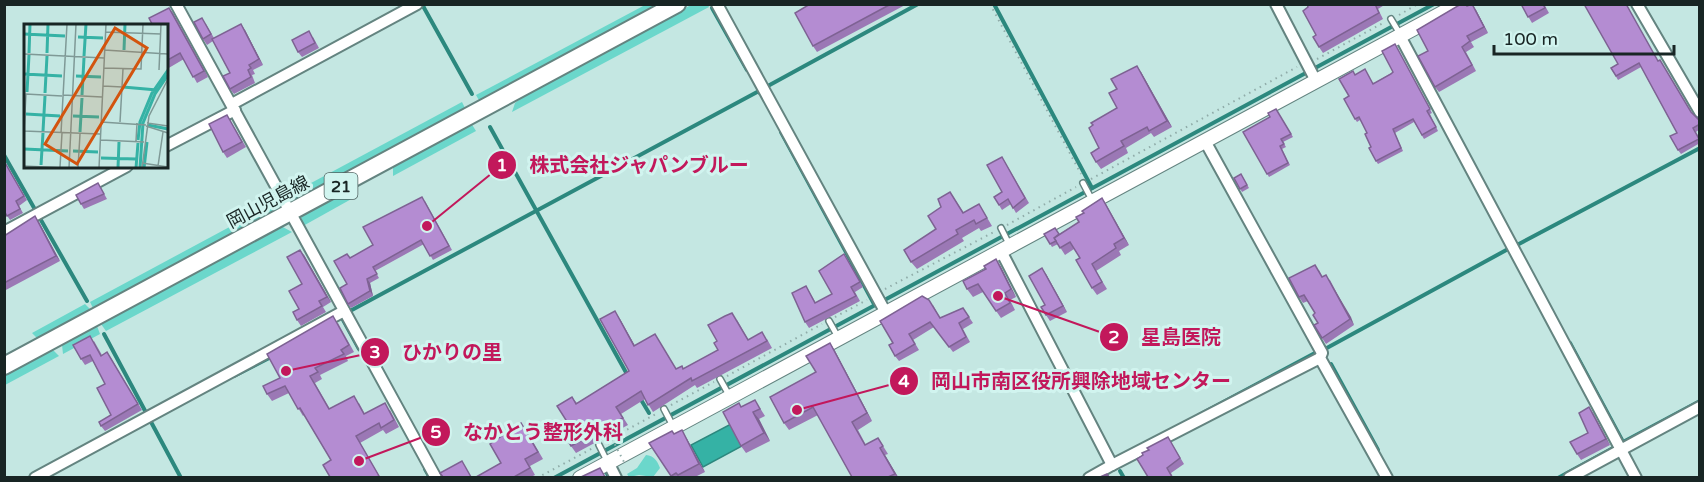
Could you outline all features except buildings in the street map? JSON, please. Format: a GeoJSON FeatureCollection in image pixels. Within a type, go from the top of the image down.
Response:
{"type":"FeatureCollection","features":[{"type":"Feature","properties":{"kind":"main road","name":"岡山児島線"},"geometry":{"type":"LineString","coordinates":[[4,366],[677,4]]}},
{"type":"Feature","properties":{"kind":"street"},"geometry":{"type":"LineString","coordinates":[[176,4],[436,477]]}},
{"type":"Feature","properties":{"kind":"street"},"geometry":{"type":"LineString","coordinates":[[168,145],[417,4]]}},
{"type":"Feature","properties":{"kind":"street"},"geometry":{"type":"LineString","coordinates":[[717,4],[882,302]]}},
{"type":"Feature","properties":{"kind":"street"},"geometry":{"type":"LineString","coordinates":[[1276,4],[1310,70]]}},
{"type":"Feature","properties":{"kind":"street"},"geometry":{"type":"LineString","coordinates":[[580,477],[606,459],[836,335],[882,302],[1006,245],[1091,198],[1205,141],[1310,70],[1399,33],[1459,4]]}},
{"type":"Feature","properties":{"kind":"street"},"geometry":{"type":"LineString","coordinates":[[1637,4],[1700,112]]}},
{"type":"Feature","properties":{"kind":"street"},"geometry":{"type":"LineString","coordinates":[[1399,33],[1636,477]]}},
{"type":"Feature","properties":{"kind":"street"},"geometry":{"type":"LineString","coordinates":[[1089,477],[1320,358],[1322,353],[1205,141]]}},
{"type":"Feature","properties":{"kind":"street"},"geometry":{"type":"LineString","coordinates":[[4,232],[123,168]]}},
{"type":"Feature","properties":{"kind":"street"},"geometry":{"type":"LineString","coordinates":[[1006,245],[1112,465]]}},
{"type":"Feature","properties":{"kind":"street"},"geometry":{"type":"LineString","coordinates":[[35,477],[344,311]]}},
{"type":"Feature","properties":{"kind":"street"},"geometry":{"type":"LineString","coordinates":[[1320,358],[1387,477]]}},
{"type":"Feature","properties":{"kind":"street"},"geometry":{"type":"LineString","coordinates":[[1569,477],[1700,407]]}},
{"type":"Feature","properties":{"kind":"street"},"geometry":{"type":"LineString","coordinates":[[606,459],[616,477]]}},
{"type":"Feature","properties":{"kind":"lane"},"geometry":{"type":"LineString","coordinates":[[1392,20],[1399,33]]}},
{"type":"Feature","properties":{"kind":"lane"},"geometry":{"type":"LineString","coordinates":[[1083,185],[1091,198]]}},
{"type":"Feature","properties":{"kind":"lane"},"geometry":{"type":"LineString","coordinates":[[1001,230],[1006,245]]}},
{"type":"Feature","properties":{"kind":"lane"},"geometry":{"type":"LineString","coordinates":[[829,322],[836,335]]}},
{"type":"Feature","properties":{"kind":"lane"},"geometry":{"type":"LineString","coordinates":[[721,380],[728,393]]}},
{"type":"Feature","properties":{"kind":"lane"},"geometry":{"type":"LineString","coordinates":[[664,410],[672,423]]}},
{"type":"Feature","properties":{"kind":"lane"},"geometry":{"type":"LineString","coordinates":[[599,446],[606,459]]}},
{"type":"Feature","properties":{"kind":"path"},"geometry":{"type":"LineString","coordinates":[[882,302],[1001,230],[1083,185],[1082,174],[990,4]]}},
{"type":"Feature","properties":{"kind":"path"},"geometry":{"type":"LineString","coordinates":[[1091,179],[1310,70],[1418,4]]}},
{"type":"Feature","properties":{"kind":"path"},"geometry":{"type":"LineString","coordinates":[[537,477],[599,446],[866,300]]}},
{"type":"Feature","properties":{"kind":"path"},"geometry":{"type":"LineString","coordinates":[[608,442],[612,440],[624,462]]}},
{"type":"Feature","properties":{"kind":"shaded area"},"geometry":{"type":"Polygon","coordinates":[[[645,5],[656,5],[657,7],[480,102],[476,95],[645,5]]]}},
{"type":"Feature","properties":{"kind":"shaded area"},"geometry":{"type":"Polygon","coordinates":[[[691,5],[708,5],[709,7],[512,112],[515,103],[533,89],[691,5]]]}},
{"type":"Feature","properties":{"kind":"shaded area"},"geometry":{"type":"Polygon","coordinates":[[[462,102],[466,110],[292,203],[285,197],[462,102]]]}},
{"type":"Feature","properties":{"kind":"shaded area"},"geometry":{"type":"Polygon","coordinates":[[[471,123],[476,131],[393,176],[393,166],[471,123]]]}},
{"type":"Feature","properties":{"kind":"shaded area"},"geometry":{"type":"Polygon","coordinates":[[[343,193],[352,193],[355,197],[303,226],[301,216],[343,193]]]}},
{"type":"Feature","properties":{"kind":"shaded area"},"geometry":{"type":"Polygon","coordinates":[[[274,203],[276,212],[39,340],[32,333],[85,304],[91,310],[93,308],[90,302],[274,203]]]}},
{"type":"Feature","properties":{"kind":"shaded area"},"geometry":{"type":"Polygon","coordinates":[[[281,226],[292,232],[106,331],[101,324],[97,326],[100,334],[63,354],[62,345],[66,340],[281,226]]]}},
{"type":"Feature","properties":{"kind":"shaded area"},"geometry":{"type":"Polygon","coordinates":[[[52,349],[59,356],[5,385],[5,374],[52,349]]]}},
{"type":"Feature","properties":{"kind":"shaded area"},"geometry":{"type":"Polygon","coordinates":[[[731,424],[742,446],[703,467],[691,445],[731,424]]]}},
{"type":"Feature","properties":{"kind":"shaded area"},"geometry":{"type":"Polygon","coordinates":[[[646,455],[655,459],[660,468],[653,477],[639,475],[629,477],[627,474],[637,468],[646,455]]]}},
{"type":"Feature","properties":{"kind":"waterway"},"geometry":{"type":"LineString","coordinates":[[425,4],[423,6],[472,94]]}},
{"type":"Feature","properties":{"kind":"waterway"},"geometry":{"type":"LineString","coordinates":[[766,87],[918,4]]}},
{"type":"Feature","properties":{"kind":"waterway"},"geometry":{"type":"LineString","coordinates":[[994,4],[1092,188]]}},
{"type":"Feature","properties":{"kind":"waterway"},"geometry":{"type":"LineString","coordinates":[[554,478],[1434,4]]}},
{"type":"Feature","properties":{"kind":"waterway"},"geometry":{"type":"LineString","coordinates":[[712,8],[747,70]]}},
{"type":"Feature","properties":{"kind":"waterway"},"geometry":{"type":"LineString","coordinates":[[350,311],[759,91],[760,93]]}},
{"type":"Feature","properties":{"kind":"waterway"},"geometry":{"type":"LineString","coordinates":[[490,127],[628,376]]}},
{"type":"Feature","properties":{"kind":"waterway"},"geometry":{"type":"LineString","coordinates":[[781,132],[874,304]]}},
{"type":"Feature","properties":{"kind":"waterway"},"geometry":{"type":"LineString","coordinates":[[1517,245],[1700,148]]}},
{"type":"Feature","properties":{"kind":"waterway"},"geometry":{"type":"LineString","coordinates":[[4,155],[87,301]]}},
{"type":"Feature","properties":{"kind":"waterway"},"geometry":{"type":"LineString","coordinates":[[1325,349],[1510,248]]}},
{"type":"Feature","properties":{"kind":"waterway"},"geometry":{"type":"LineString","coordinates":[[342,318],[359,349]]}},
{"type":"Feature","properties":{"kind":"waterway"},"geometry":{"type":"LineString","coordinates":[[104,334],[181,478]]}},
{"type":"Feature","properties":{"kind":"waterway"},"geometry":{"type":"LineString","coordinates":[[1570,343],[1622,440]]}},
{"type":"Feature","properties":{"kind":"waterway"},"geometry":{"type":"LineString","coordinates":[[1199,415],[1315,353]]}},
{"type":"Feature","properties":{"kind":"waterway"},"geometry":{"type":"LineString","coordinates":[[234,376],[273,356]]}},
{"type":"Feature","properties":{"kind":"waterway"},"geometry":{"type":"LineString","coordinates":[[1331,364],[1378,450]]}},
{"type":"Feature","properties":{"kind":"waterway"},"geometry":{"type":"LineString","coordinates":[[640,398],[649,413]]}},
{"type":"Feature","properties":{"kind":"waterway"},"geometry":{"type":"LineString","coordinates":[[1625,441],[1700,401]]}},
{"type":"Feature","properties":{"kind":"waterway"},"geometry":{"type":"LineString","coordinates":[[1558,478],[1615,447]]}},
{"type":"Feature","properties":{"kind":"waterway"},"geometry":{"type":"LineString","coordinates":[[425,469],[430,478]]}},
{"type":"Feature","properties":{"kind":"waterway"},"geometry":{"type":"LineString","coordinates":[[606,471],[609,478]]}},
{"type":"Feature","properties":{"kind":"waterway"},"geometry":{"type":"LineString","coordinates":[[1120,471],[1124,478]]}},
{"type":"Feature","properties":{"kind":"place","name":"株式会社ジャパンブルー"},"geometry":{"type":"Point","coordinates":[427,226]}},
{"type":"Feature","properties":{"kind":"place","name":"星島医院"},"geometry":{"type":"Point","coordinates":[998,296]}},
{"type":"Feature","properties":{"kind":"place","name":"ひかりの里"},"geometry":{"type":"Point","coordinates":[286,371]}},
{"type":"Feature","properties":{"kind":"place","name":"岡山市南区役所興除地域センター"},"geometry":{"type":"Point","coordinates":[797,410]}},
{"type":"Feature","properties":{"kind":"place","name":"なかとう整形外科"},"geometry":{"type":"Point","coordinates":[359,461]}}]}
